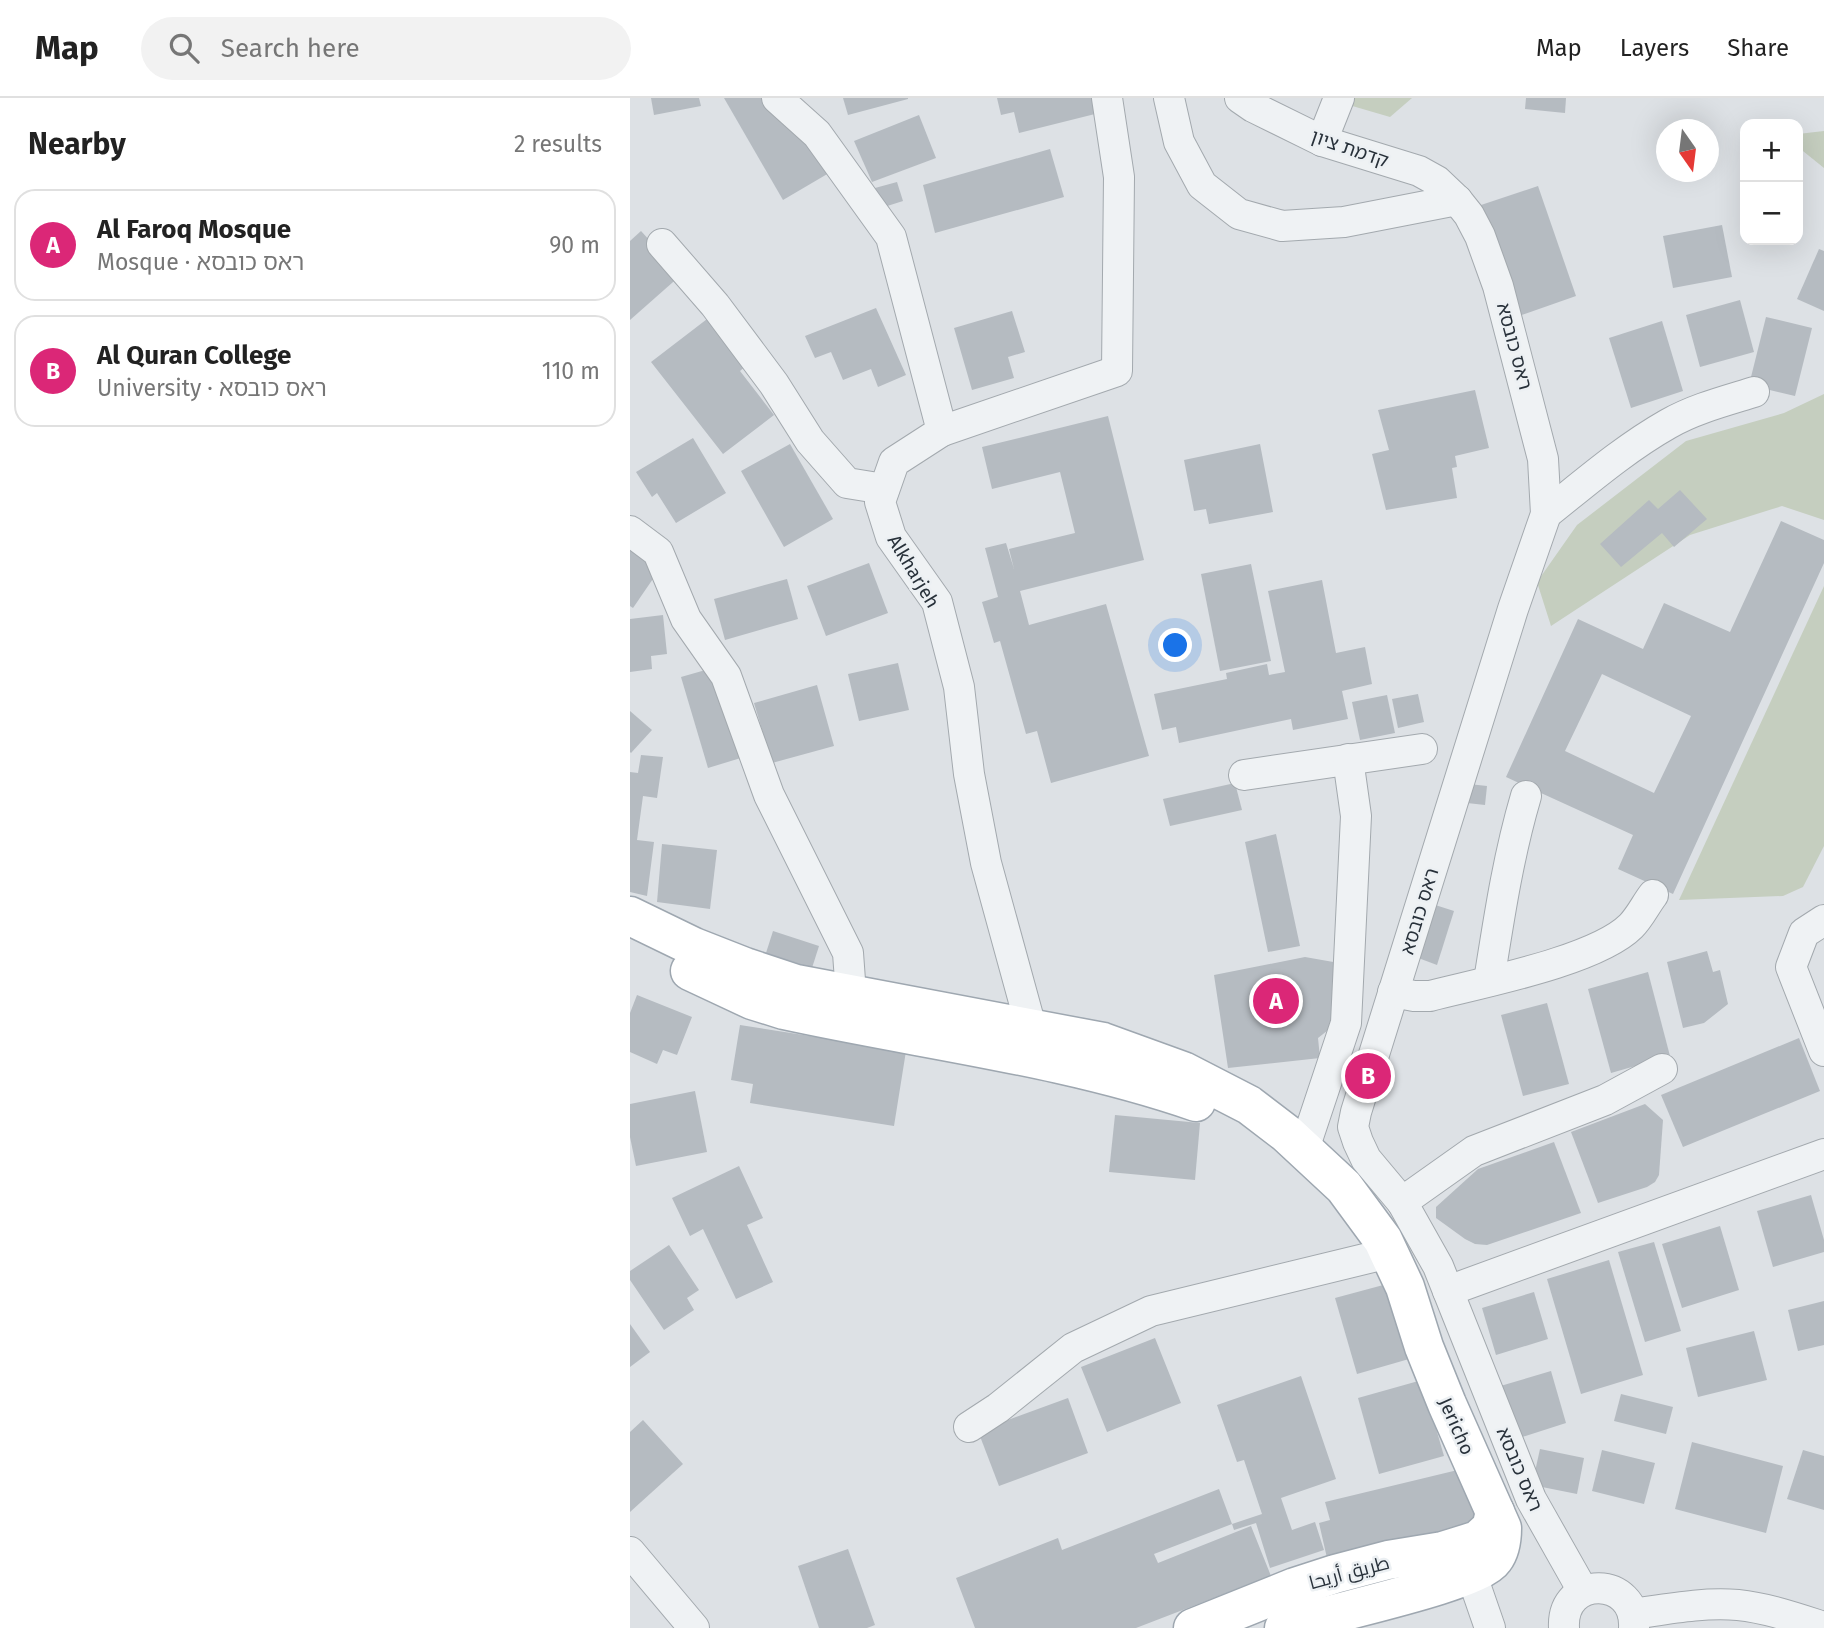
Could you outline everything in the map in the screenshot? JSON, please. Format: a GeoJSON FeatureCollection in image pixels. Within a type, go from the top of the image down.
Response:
{"type":"FeatureCollection","features":[{"type":"Feature","properties":{"kind":"main road"},"geometry":{"type":"LineString","coordinates":[[630,916],[694,947],[745,968],[796,984],[848,1009],[971,1046],[1158,1089],[1296,1141]]}},
{"type":"Feature","properties":{"kind":"main road"},"geometry":{"type":"LineString","coordinates":[[630,943],[752,1000],[784,1010],[848,1009]]}},
{"type":"Feature","properties":{"kind":"main road","name":"Jericho"},"geometry":{"type":"LineString","coordinates":[[848,1009],[1031,1027],[1103,1042],[1183,1071],[1249,1105],[1296,1141],[1344,1186],[1383,1240],[1405,1287],[1424,1347],[1502,1528],[1502,1543],[1493,1561],[1471,1573],[1429,1589],[1295,1611]]}},
{"type":"Feature","properties":{"kind":"main road","name":"طريق أريحا"},"geometry":{"type":"LineString","coordinates":[[1193,1628],[1295,1611],[1388,1560],[1443,1551],[1478,1540],[1491,1528],[1495,1512]]}},
{"type":"Feature","properties":{"kind":"street"},"geometry":{"type":"LineString","coordinates":[[777,98],[817,134],[891,237],[942,430]]}},
{"type":"Feature","properties":{"kind":"street"},"geometry":{"type":"LineString","coordinates":[[662,244],[715,305],[774,384],[810,441],[847,483],[884,489],[894,462],[942,430],[1117,371],[1119,177],[1107,98]]}},
{"type":"Feature","properties":{"kind":"street"},"geometry":{"type":"LineString","coordinates":[[1169,98],[1179,142],[1202,186],[1239,214],[1282,226],[1332,223],[1457,200]]}},
{"type":"Feature","properties":{"kind":"street","name":"קדמת ציון"},"geometry":{"type":"LineString","coordinates":[[1240,98],[1252,107],[1322,141],[1419,171],[1437,181],[1457,200]]}},
{"type":"Feature","properties":{"kind":"street"},"geometry":{"type":"LineString","coordinates":[[1322,141],[1339,98]]}},
{"type":"Feature","properties":{"kind":"street","name":"ראס כובסא"},"geometry":{"type":"LineString","coordinates":[[1457,200],[1480,236],[1498,286],[1543,459],[1546,514],[1513,609],[1353,1127],[1366,1159],[1402,1202],[1438,1266],[1531,1499],[1583,1591]]}},
{"type":"Feature","properties":{"kind":"street"},"geometry":{"type":"LineString","coordinates":[[1546,514],[1624,453],[1669,424],[1713,404],[1754,392]]}},
{"type":"Feature","properties":{"kind":"street","name":"Alkharjeh"},"geometry":{"type":"LineString","coordinates":[[884,489],[880,502],[891,537],[937,602],[959,687],[969,774],[986,863],[1031,1027]]}},
{"type":"Feature","properties":{"kind":"street"},"geometry":{"type":"LineString","coordinates":[[630,531],[658,552],[686,619],[726,676],[769,794],[848,953],[848,1009]]}},
{"type":"Feature","properties":{"kind":"street"},"geometry":{"type":"LineString","coordinates":[[1244,775],[1422,749]]}},
{"type":"Feature","properties":{"kind":"street"},"geometry":{"type":"LineString","coordinates":[[1296,1141],[1346,1023],[1356,816],[1348,759]]}},
{"type":"Feature","properties":{"kind":"street"},"geometry":{"type":"LineString","coordinates":[[1489,981],[1504,882],[1526,796]]}},
{"type":"Feature","properties":{"kind":"street"},"geometry":{"type":"LineString","coordinates":[[1394,992],[1430,996],[1546,966],[1606,943],[1631,926],[1653,895]]}},
{"type":"Feature","properties":{"kind":"street"},"geometry":{"type":"LineString","coordinates":[[1824,920],[1804,933],[1791,967],[1824,1051]]}},
{"type":"Feature","properties":{"kind":"street"},"geometry":{"type":"LineString","coordinates":[[1402,1202],[1474,1151],[1605,1100],[1662,1069]]}},
{"type":"Feature","properties":{"kind":"street"},"geometry":{"type":"LineString","coordinates":[[1448,1291],[1824,1154]]}},
{"type":"Feature","properties":{"kind":"street"},"geometry":{"type":"LineString","coordinates":[[969,1427],[998,1408],[1073,1348],[1151,1311],[1389,1252]]}},
{"type":"Feature","properties":{"kind":"street"},"geometry":{"type":"LineString","coordinates":[[630,1552],[694,1628]]}},
{"type":"Feature","properties":{"kind":"street"},"geometry":{"type":"LineString","coordinates":[[1471,1573],[1490,1628]]}},
{"type":"Feature","properties":{"kind":"street"},"geometry":{"type":"LineString","coordinates":[[1564,1628],[1568,1605],[1583,1591],[1604,1588],[1623,1597],[1634,1621],[1680,1607],[1737,1605],[1764,1609],[1824,1627]]}},
{"type":"Feature","properties":{"kind":"green space"},"geometry":{"type":"Polygon","coordinates":[[[1325,98],[1412,98],[1390,117],[1325,98]]]}},
{"type":"Feature","properties":{"kind":"green space"},"geometry":{"type":"Polygon","coordinates":[[[1824,131],[1824,168],[1803,151],[1803,133],[1824,131]]]}},
{"type":"Feature","properties":{"kind":"green space"},"geometry":{"type":"Polygon","coordinates":[[[1824,394],[1824,520],[1782,506],[1690,535],[1551,626],[1537,582],[1577,525],[1686,441],[1784,413],[1824,394]]]}},
{"type":"Feature","properties":{"kind":"green space"},"geometry":{"type":"Polygon","coordinates":[[[1824,586],[1824,846],[1803,887],[1783,896],[1679,900],[1824,586]]]}},
{"type":"Feature","properties":{"kind":"building"},"geometry":{"type":"Polygon","coordinates":[[[651,98],[699,98],[701,106],[654,115],[651,98]]]}},
{"type":"Feature","properties":{"kind":"building"},"geometry":{"type":"Polygon","coordinates":[[[724,98],[781,98],[829,173],[783,200],[724,98]]]}},
{"type":"Feature","properties":{"kind":"building"},"geometry":{"type":"Polygon","coordinates":[[[843,98],[908,98],[908,99],[848,115],[843,98]]]}},
{"type":"Feature","properties":{"kind":"building"},"geometry":{"type":"Polygon","coordinates":[[[997,98],[1096,98],[1099,113],[1019,133],[1014,112],[1001,115],[997,98]]]}},
{"type":"Feature","properties":{"kind":"building"},"geometry":{"type":"Polygon","coordinates":[[[1526,98],[1566,98],[1565,113],[1525,109],[1526,98]]]}},
{"type":"Feature","properties":{"kind":"building"},"geometry":{"type":"Polygon","coordinates":[[[919,115],[936,158],[872,182],[854,141],[919,115]]]}},
{"type":"Feature","properties":{"kind":"building"},"geometry":{"type":"Polygon","coordinates":[[[1050,149],[1064,197],[935,233],[923,185],[1050,149]]]}},
{"type":"Feature","properties":{"kind":"building"},"geometry":{"type":"Polygon","coordinates":[[[897,182],[903,201],[881,208],[875,188],[897,182]]]}},
{"type":"Feature","properties":{"kind":"building"},"geometry":{"type":"Polygon","coordinates":[[[1538,186],[1576,296],[1516,317],[1478,206],[1538,186]]]}},
{"type":"Feature","properties":{"kind":"building"},"geometry":{"type":"Polygon","coordinates":[[[1722,225],[1732,277],[1673,288],[1663,236],[1722,225]]]}},
{"type":"Feature","properties":{"kind":"building"},"geometry":{"type":"Polygon","coordinates":[[[641,231],[681,275],[630,320],[630,241],[641,231]]]}},
{"type":"Feature","properties":{"kind":"building"},"geometry":{"type":"Polygon","coordinates":[[[1819,249],[1824,251],[1824,311],[1797,299],[1819,249]]]}},
{"type":"Feature","properties":{"kind":"building"},"geometry":{"type":"Polygon","coordinates":[[[1740,300],[1754,352],[1700,367],[1686,315],[1740,300]]]}},
{"type":"Feature","properties":{"kind":"building"},"geometry":{"type":"Polygon","coordinates":[[[876,308],[906,375],[878,387],[871,369],[843,380],[831,352],[815,358],[805,336],[876,308]]]}},
{"type":"Feature","properties":{"kind":"building"},"geometry":{"type":"Polygon","coordinates":[[[1012,311],[1025,352],[1008,357],[1014,378],[972,390],[954,328],[1012,311]]]}},
{"type":"Feature","properties":{"kind":"building"},"geometry":{"type":"Polygon","coordinates":[[[711,316],[748,364],[740,371],[774,415],[723,454],[651,362],[711,316]]]}},
{"type":"Feature","properties":{"kind":"building"},"geometry":{"type":"Polygon","coordinates":[[[1766,317],[1812,328],[1795,396],[1749,385],[1766,317]]]}},
{"type":"Feature","properties":{"kind":"building"},"geometry":{"type":"Polygon","coordinates":[[[1662,321],[1683,391],[1631,408],[1609,338],[1662,321]]]}},
{"type":"Feature","properties":{"kind":"building"},"geometry":{"type":"Polygon","coordinates":[[[1475,390],[1489,448],[1455,456],[1457,467],[1452,468],[1457,498],[1386,510],[1372,454],[1389,450],[1378,410],[1475,390]]]}},
{"type":"Feature","properties":{"kind":"building"},"geometry":{"type":"Polygon","coordinates":[[[1108,416],[1144,560],[1020,591],[1029,625],[1106,604],[1149,756],[1051,783],[1037,731],[1026,734],[1000,641],[994,643],[982,602],[998,597],[985,548],[1006,543],[1014,569],[1009,549],[1075,533],[1060,472],[992,489],[982,447],[1108,416]]]}},
{"type":"Feature","properties":{"kind":"building"},"geometry":{"type":"Polygon","coordinates":[[[693,438],[726,493],[676,523],[657,493],[652,497],[636,472],[693,438]]]}},
{"type":"Feature","properties":{"kind":"building"},"geometry":{"type":"Polygon","coordinates":[[[790,444],[833,519],[784,547],[741,471],[790,444]]]}},
{"type":"Feature","properties":{"kind":"building"},"geometry":{"type":"Polygon","coordinates":[[[1260,444],[1273,512],[1209,524],[1206,509],[1194,511],[1184,460],[1260,444]]]}},
{"type":"Feature","properties":{"kind":"building"},"geometry":{"type":"Polygon","coordinates":[[[1680,490],[1707,519],[1674,547],[1662,533],[1621,567],[1600,544],[1649,500],[1658,509],[1680,490]]]}},
{"type":"Feature","properties":{"kind":"building"},"geometry":{"type":"Polygon","coordinates":[[[1781,521],[1824,540],[1824,563],[1673,894],[1618,869],[1633,835],[1506,777],[1578,619],[1643,649],[1664,603],[1730,632],[1781,521]],[[1602,674],[1565,751],[1654,793],[1691,716],[1602,674]]]}},
{"type":"Feature","properties":{"kind":"building"},"geometry":{"type":"Polygon","coordinates":[[[630,550],[659,570],[633,608],[630,606],[630,550]]]}},
{"type":"Feature","properties":{"kind":"building"},"geometry":{"type":"Polygon","coordinates":[[[869,563],[888,613],[826,636],[807,586],[869,563]]]}},
{"type":"Feature","properties":{"kind":"building"},"geometry":{"type":"Polygon","coordinates":[[[1251,564],[1271,661],[1220,671],[1201,574],[1251,564]]]}},
{"type":"Feature","properties":{"kind":"building"},"geometry":{"type":"Polygon","coordinates":[[[787,579],[798,619],[725,640],[714,599],[787,579]]]}},
{"type":"Feature","properties":{"kind":"building"},"geometry":{"type":"Polygon","coordinates":[[[1322,580],[1336,653],[1365,647],[1372,684],[1342,691],[1348,719],[1293,730],[1291,719],[1179,743],[1176,727],[1162,730],[1154,694],[1227,679],[1226,673],[1267,664],[1269,675],[1285,672],[1268,591],[1322,580]]]}},
{"type":"Feature","properties":{"kind":"building"},"geometry":{"type":"Polygon","coordinates":[[[663,615],[667,654],[651,656],[652,669],[630,672],[630,619],[663,615]]]}},
{"type":"Feature","properties":{"kind":"building"},"geometry":{"type":"Polygon","coordinates":[[[898,663],[909,710],[859,721],[848,674],[898,663]]]}},
{"type":"Feature","properties":{"kind":"building"},"geometry":{"type":"Polygon","coordinates":[[[716,667],[744,757],[708,768],[681,677],[716,667]]]}},
{"type":"Feature","properties":{"kind":"building"},"geometry":{"type":"Polygon","coordinates":[[[817,685],[834,746],[772,763],[754,703],[817,685]]]}},
{"type":"Feature","properties":{"kind":"building"},"geometry":{"type":"Polygon","coordinates":[[[1418,694],[1424,722],[1398,728],[1392,699],[1418,694]]]}},
{"type":"Feature","properties":{"kind":"building"},"geometry":{"type":"Polygon","coordinates":[[[1387,695],[1395,733],[1360,740],[1352,702],[1387,695]]]}},
{"type":"Feature","properties":{"kind":"building"},"geometry":{"type":"Polygon","coordinates":[[[630,711],[652,730],[631,753],[630,752],[630,711]]]}},
{"type":"Feature","properties":{"kind":"building"},"geometry":{"type":"Polygon","coordinates":[[[641,755],[663,757],[657,798],[643,796],[637,840],[654,842],[647,896],[630,892],[630,772],[638,773],[641,755]]]}},
{"type":"Feature","properties":{"kind":"building"},"geometry":{"type":"Polygon","coordinates":[[[1235,783],[1242,810],[1170,826],[1163,799],[1235,783]]]}},
{"type":"Feature","properties":{"kind":"building"},"geometry":{"type":"Polygon","coordinates":[[[1469,784],[1487,786],[1485,805],[1467,803],[1469,784]]]}},
{"type":"Feature","properties":{"kind":"building"},"geometry":{"type":"Polygon","coordinates":[[[1276,834],[1300,946],[1268,952],[1245,842],[1276,834]]]}},
{"type":"Feature","properties":{"kind":"building"},"geometry":{"type":"Polygon","coordinates":[[[662,844],[717,850],[710,909],[657,902],[662,844]]]}},
{"type":"Feature","properties":{"kind":"building"},"geometry":{"type":"Polygon","coordinates":[[[1429,903],[1454,911],[1437,965],[1413,956],[1429,903]]]}},
{"type":"Feature","properties":{"kind":"building"},"geometry":{"type":"Polygon","coordinates":[[[773,931],[819,946],[812,968],[766,953],[773,931]]]}},
{"type":"Feature","properties":{"kind":"building"},"geometry":{"type":"Polygon","coordinates":[[[1707,951],[1713,972],[1720,970],[1728,1004],[1704,1023],[1683,1028],[1667,962],[1707,951]]]}},
{"type":"Feature","properties":{"kind":"building"},"geometry":{"type":"Polygon","coordinates":[[[1305,957],[1339,963],[1332,1027],[1318,1038],[1320,1058],[1228,1068],[1214,975],[1305,957]]]}},
{"type":"Feature","properties":{"kind":"building"},"geometry":{"type":"Polygon","coordinates":[[[1648,972],[1670,1056],[1611,1073],[1588,989],[1648,972]]]}},
{"type":"Feature","properties":{"kind":"building"},"geometry":{"type":"Polygon","coordinates":[[[637,995],[692,1017],[677,1055],[663,1050],[657,1064],[630,1052],[630,1013],[637,995]]]}},
{"type":"Feature","properties":{"kind":"building"},"geometry":{"type":"Polygon","coordinates":[[[1547,1003],[1569,1084],[1523,1096],[1501,1015],[1547,1003]]]}},
{"type":"Feature","properties":{"kind":"building"},"geometry":{"type":"Polygon","coordinates":[[[740,1025],[906,1051],[894,1126],[750,1103],[753,1084],[731,1080],[740,1025]]]}},
{"type":"Feature","properties":{"kind":"building"},"geometry":{"type":"Polygon","coordinates":[[[1799,1038],[1820,1091],[1683,1147],[1661,1095],[1799,1038]]]}},
{"type":"Feature","properties":{"kind":"building"},"geometry":{"type":"Polygon","coordinates":[[[695,1091],[707,1152],[636,1166],[630,1137],[630,1104],[695,1091]]]}},
{"type":"Feature","properties":{"kind":"building"},"geometry":{"type":"Polygon","coordinates":[[[1645,1104],[1663,1120],[1659,1175],[1655,1182],[1647,1187],[1598,1203],[1571,1132],[1645,1104]]]}},
{"type":"Feature","properties":{"kind":"building"},"geometry":{"type":"Polygon","coordinates":[[[1115,1115],[1200,1123],[1195,1180],[1109,1172],[1115,1115]]]}},
{"type":"Feature","properties":{"kind":"building"},"geometry":{"type":"Polygon","coordinates":[[[1554,1142],[1581,1213],[1487,1245],[1475,1244],[1465,1239],[1436,1218],[1436,1207],[1478,1169],[1554,1142]]]}},
{"type":"Feature","properties":{"kind":"building"},"geometry":{"type":"Polygon","coordinates":[[[739,1166],[763,1218],[747,1225],[773,1282],[736,1299],[703,1229],[690,1236],[672,1198],[739,1166]]]}},
{"type":"Feature","properties":{"kind":"building"},"geometry":{"type":"Polygon","coordinates":[[[1811,1195],[1824,1240],[1824,1252],[1773,1267],[1757,1211],[1811,1195]]]}},
{"type":"Feature","properties":{"kind":"building"},"geometry":{"type":"Polygon","coordinates":[[[1720,1226],[1739,1290],[1682,1308],[1662,1244],[1720,1226]]]}},
{"type":"Feature","properties":{"kind":"building"},"geometry":{"type":"Polygon","coordinates":[[[1654,1242],[1681,1331],[1645,1342],[1618,1252],[1654,1242]]]}},
{"type":"Feature","properties":{"kind":"building"},"geometry":{"type":"Polygon","coordinates":[[[669,1245],[699,1290],[687,1298],[694,1310],[664,1330],[630,1280],[630,1271],[669,1245]]]}},
{"type":"Feature","properties":{"kind":"building"},"geometry":{"type":"Polygon","coordinates":[[[1609,1260],[1643,1375],[1581,1394],[1547,1279],[1609,1260]]]}},
{"type":"Feature","properties":{"kind":"building"},"geometry":{"type":"Polygon","coordinates":[[[1387,1284],[1409,1359],[1357,1374],[1335,1298],[1387,1284]]]}},
{"type":"Feature","properties":{"kind":"building"},"geometry":{"type":"Polygon","coordinates":[[[1534,1292],[1548,1339],[1496,1355],[1482,1308],[1534,1292]]]}},
{"type":"Feature","properties":{"kind":"building"},"geometry":{"type":"Polygon","coordinates":[[[1824,1301],[1824,1345],[1798,1351],[1788,1310],[1824,1301]]]}},
{"type":"Feature","properties":{"kind":"building"},"geometry":{"type":"Polygon","coordinates":[[[630,1324],[650,1352],[630,1367],[630,1324]]]}},
{"type":"Feature","properties":{"kind":"building"},"geometry":{"type":"Polygon","coordinates":[[[1754,1331],[1767,1380],[1698,1397],[1686,1348],[1754,1331]]]}},
{"type":"Feature","properties":{"kind":"building"},"geometry":{"type":"Polygon","coordinates":[[[1155,1338],[1181,1403],[1107,1432],[1081,1367],[1155,1338]]]}},
{"type":"Feature","properties":{"kind":"building"},"geometry":{"type":"Polygon","coordinates":[[[1551,1371],[1566,1423],[1513,1440],[1497,1387],[1551,1371]]]}},
{"type":"Feature","properties":{"kind":"building"},"geometry":{"type":"Polygon","coordinates":[[[1301,1376],[1336,1479],[1281,1498],[1292,1530],[1315,1522],[1324,1550],[1270,1568],[1256,1523],[1234,1530],[1232,1524],[1262,1514],[1244,1460],[1237,1462],[1217,1405],[1301,1376]]]}},
{"type":"Feature","properties":{"kind":"building"},"geometry":{"type":"Polygon","coordinates":[[[1422,1380],[1444,1456],[1379,1474],[1358,1398],[1422,1380]]]}},
{"type":"Feature","properties":{"kind":"building"},"geometry":{"type":"Polygon","coordinates":[[[1621,1394],[1673,1407],[1666,1434],[1614,1421],[1621,1394]]]}},
{"type":"Feature","properties":{"kind":"building"},"geometry":{"type":"Polygon","coordinates":[[[1068,1398],[1088,1453],[999,1486],[978,1431],[1068,1398]]]}},
{"type":"Feature","properties":{"kind":"building"},"geometry":{"type":"Polygon","coordinates":[[[643,1420],[683,1464],[630,1512],[630,1432],[643,1420]]]}},
{"type":"Feature","properties":{"kind":"building"},"geometry":{"type":"Polygon","coordinates":[[[1692,1442],[1783,1466],[1766,1533],[1675,1509],[1692,1442]]]}},
{"type":"Feature","properties":{"kind":"building"},"geometry":{"type":"Polygon","coordinates":[[[1540,1449],[1584,1458],[1577,1494],[1532,1485],[1540,1449]]]}},
{"type":"Feature","properties":{"kind":"building"},"geometry":{"type":"Polygon","coordinates":[[[1602,1450],[1655,1463],[1644,1504],[1592,1491],[1602,1450]]]}},
{"type":"Feature","properties":{"kind":"building"},"geometry":{"type":"Polygon","coordinates":[[[1803,1450],[1824,1456],[1824,1510],[1787,1499],[1803,1450]]]}},
{"type":"Feature","properties":{"kind":"building"},"geometry":{"type":"Polygon","coordinates":[[[1466,1468],[1479,1522],[1327,1558],[1319,1523],[1330,1520],[1325,1502],[1466,1468]]]}},
{"type":"Feature","properties":{"kind":"building"},"geometry":{"type":"Polygon","coordinates":[[[1219,1489],[1232,1524],[1154,1554],[1158,1563],[1251,1526],[1271,1576],[1136,1628],[975,1628],[956,1578],[1058,1538],[1062,1550],[1219,1489]]]}},
{"type":"Feature","properties":{"kind":"building"},"geometry":{"type":"Polygon","coordinates":[[[848,1549],[875,1625],[867,1628],[819,1628],[798,1566],[848,1549]]]}},
{"type":"Feature","properties":{"kind":"place","name":"Al Faroq Mosque"},"geometry":{"type":"Point","coordinates":[1276,1001]}},
{"type":"Feature","properties":{"kind":"place","name":"Al Quran College"},"geometry":{"type":"Point","coordinates":[1368,1076]}}]}
